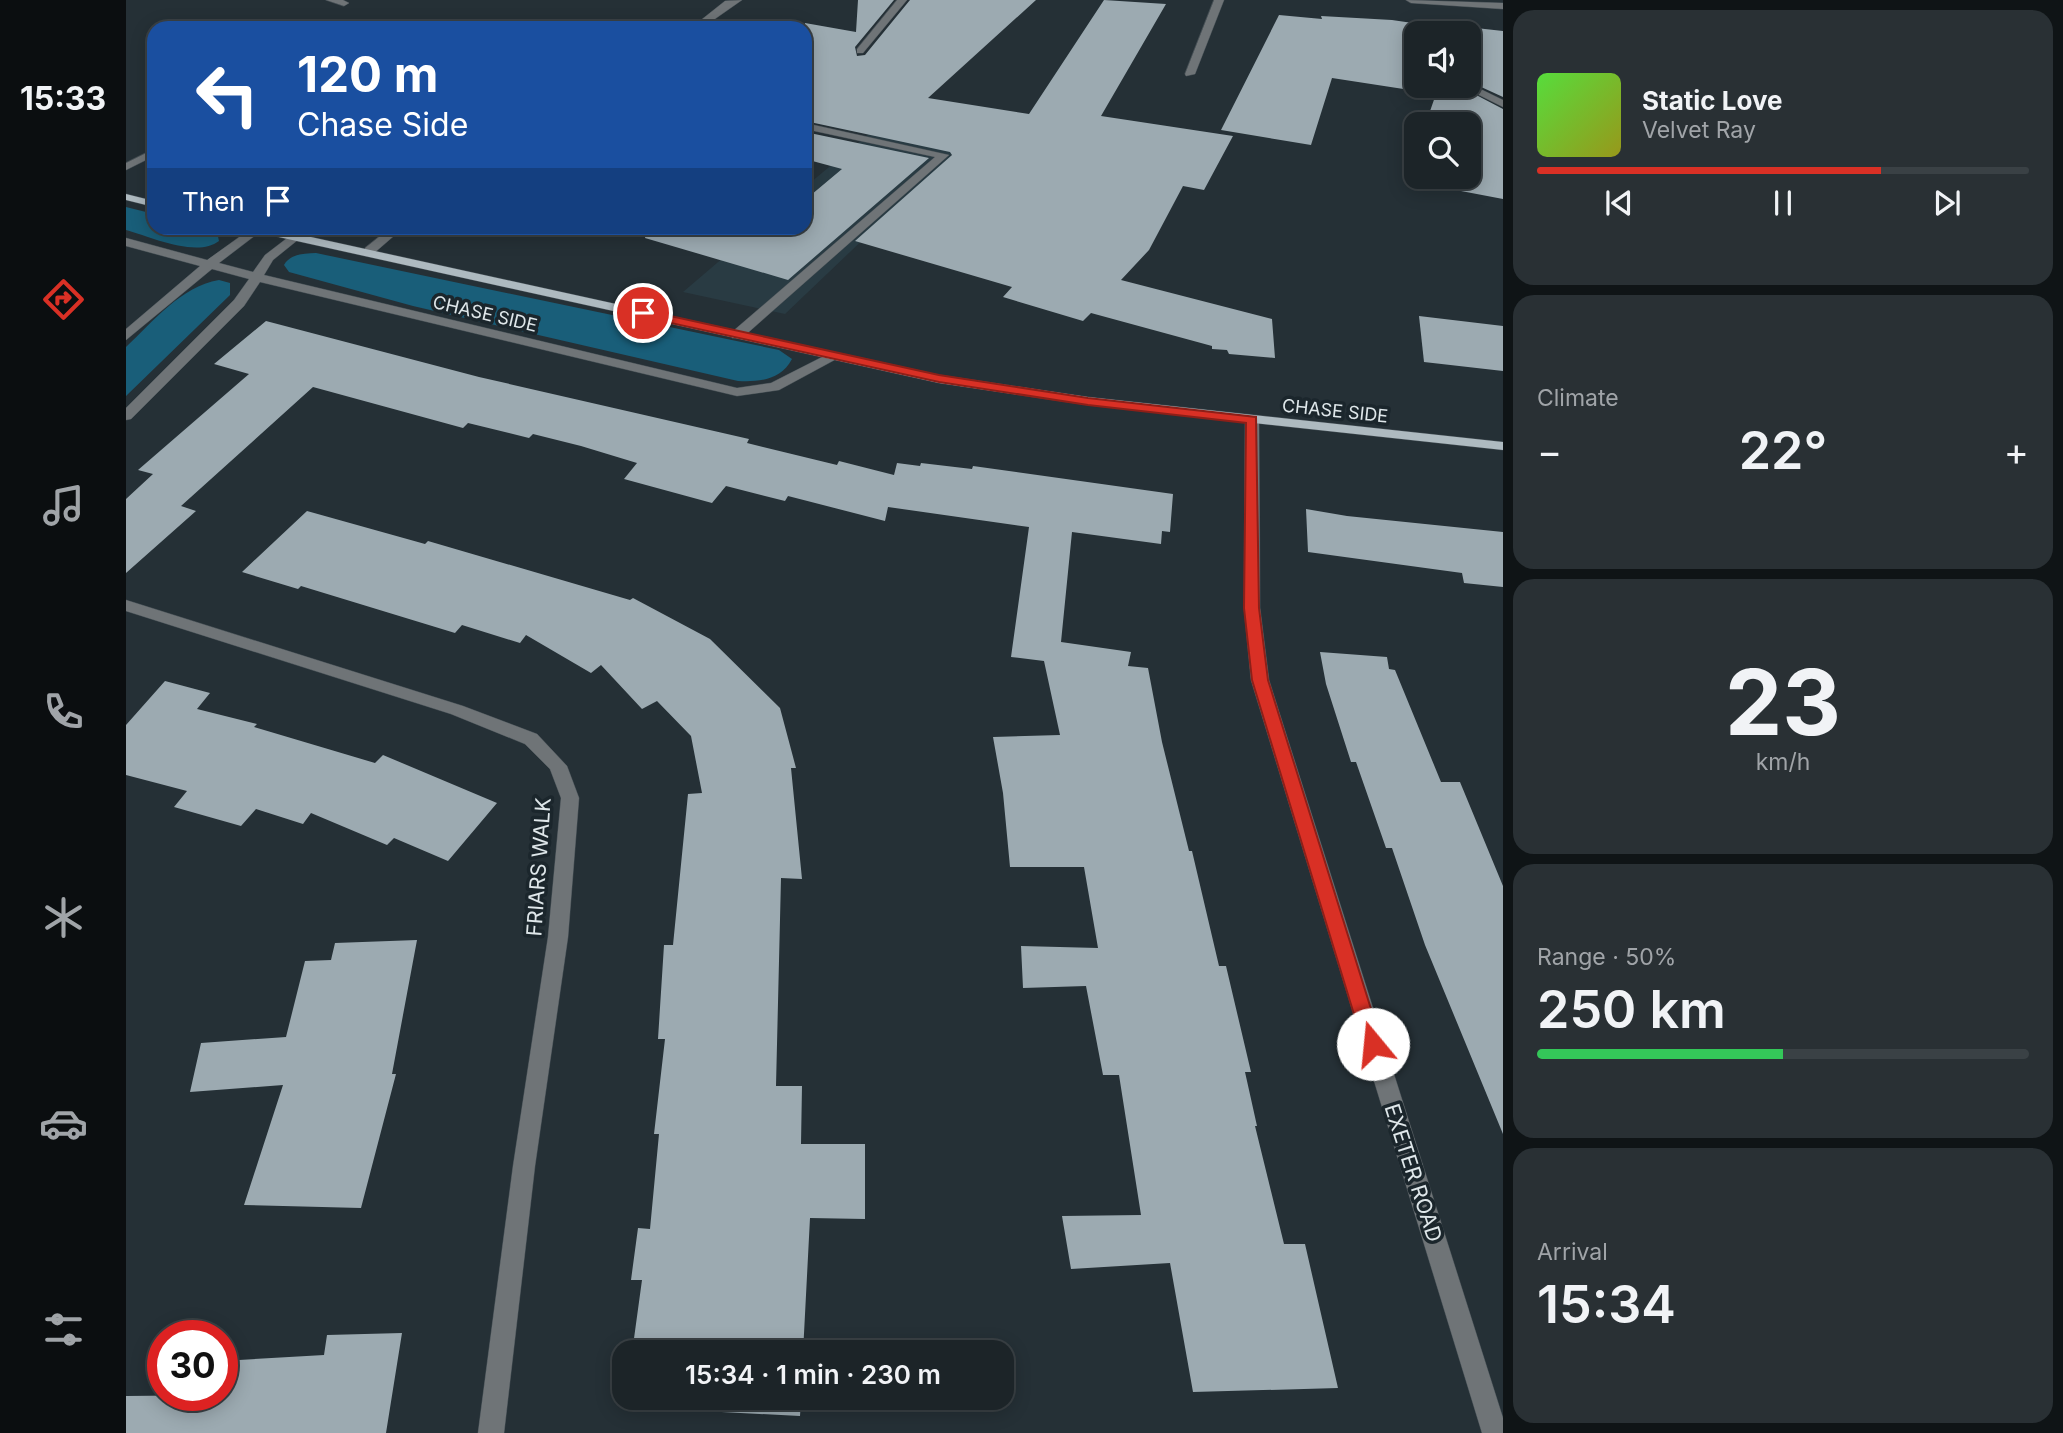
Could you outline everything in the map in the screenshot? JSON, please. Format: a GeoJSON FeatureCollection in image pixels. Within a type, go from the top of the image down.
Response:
{"type":"FeatureCollection","features":[{"type":"Feature","properties":{"kind":"main road"},"geometry":{"type":"LineString","coordinates":[[126,197],[147,202]]}},
{"type":"Feature","properties":{"kind":"main road","name":"CHASE SIDE"},"geometry":{"type":"LineString","coordinates":[[295,236],[939,379],[1088,401],[1503,446]]}},
{"type":"Feature","properties":{"kind":"street"},"geometry":{"type":"LineString","coordinates":[[331,0],[344,3]]}},
{"type":"Feature","properties":{"kind":"street"},"geometry":{"type":"LineString","coordinates":[[705,21],[737,0]]}},
{"type":"Feature","properties":{"kind":"street"},"geometry":{"type":"LineString","coordinates":[[860,51],[902,0]]}},
{"type":"Feature","properties":{"kind":"street"},"geometry":{"type":"LineString","coordinates":[[1190,74],[1219,0]]}},
{"type":"Feature","properties":{"kind":"street"},"geometry":{"type":"LineString","coordinates":[[1411,0],[1503,6]]}},
{"type":"Feature","properties":{"kind":"street"},"geometry":{"type":"LineString","coordinates":[[1481,93],[1503,104]]}},
{"type":"Feature","properties":{"kind":"street"},"geometry":{"type":"LineString","coordinates":[[737,335],[943,155],[812,127]]}},
{"type":"Feature","properties":{"kind":"street"},"geometry":{"type":"LineString","coordinates":[[126,167],[147,156]]}},
{"type":"Feature","properties":{"kind":"street"},"geometry":{"type":"LineString","coordinates":[[126,336],[184,283],[248,235]]}},
{"type":"Feature","properties":{"kind":"street"},"geometry":{"type":"LineString","coordinates":[[369,251],[388,235]]}},
{"type":"Feature","properties":{"kind":"street"},"geometry":{"type":"LineString","coordinates":[[126,416],[239,303],[269,258],[295,236]]}},
{"type":"Feature","properties":{"kind":"street","name":"CHASE SIDE"},"geometry":{"type":"LineString","coordinates":[[126,242],[257,278],[737,392],[774,387],[832,357]]}},
{"type":"Feature","properties":{"kind":"street","name":"EXETER ROAD"},"geometry":{"type":"LineString","coordinates":[[1252,420],[1252,608],[1260,680],[1495,1433]]}},
{"type":"Feature","properties":{"kind":"street","name":"FRIARS WALK"},"geometry":{"type":"LineString","coordinates":[[126,605],[457,710],[531,738],[558,766],[570,798],[558,937],[524,1166],[491,1433]]}},
{"type":"Feature","properties":{"kind":"shaded area"},"geometry":{"type":"Polygon","coordinates":[[[870,133],[959,148],[785,314],[683,292],[750,235],[812,235],[812,181],[870,133]]]}},
{"type":"Feature","properties":{"kind":"shaded area"},"geometry":{"type":"Polygon","coordinates":[[[126,207],[147,212],[147,235],[218,235],[219,241],[210,246],[186,247],[126,230],[126,207]]]}},
{"type":"Feature","properties":{"kind":"shaded area"},"geometry":{"type":"Polygon","coordinates":[[[316,253],[779,350],[792,359],[782,371],[769,378],[738,381],[413,306],[289,272],[284,265],[294,256],[316,253]]]}},
{"type":"Feature","properties":{"kind":"shaded area"},"geometry":{"type":"Polygon","coordinates":[[[219,280],[230,283],[230,295],[126,396],[126,347],[180,297],[219,280]]]}},
{"type":"Feature","properties":{"kind":"building"},"geometry":{"type":"Polygon","coordinates":[[[858,0],[894,0],[855,47],[857,56],[865,55],[910,0],[1036,0],[928,98],[1029,114],[1104,0],[1166,4],[1101,116],[1233,136],[1204,190],[1183,186],[1149,250],[1121,280],[1272,319],[1275,358],[1229,354],[1227,350],[1212,349],[1212,346],[1091,313],[1083,321],[1003,297],[1012,287],[855,241],[952,155],[950,152],[812,122],[812,24],[856,32],[858,0]]]}},
{"type":"Feature","properties":{"kind":"building"},"geometry":{"type":"Polygon","coordinates":[[[1279,15],[1404,22],[1404,89],[1332,78],[1311,145],[1221,130],[1279,15]]]}},
{"type":"Feature","properties":{"kind":"building"},"geometry":{"type":"Polygon","coordinates":[[[1481,29],[1503,31],[1503,97],[1481,87],[1481,29]]]}},
{"type":"Feature","properties":{"kind":"building"},"geometry":{"type":"Polygon","coordinates":[[[1435,98],[1481,98],[1503,109],[1503,199],[1450,189],[1481,189],[1481,112],[1430,112],[1435,98]]]}},
{"type":"Feature","properties":{"kind":"building"},"geometry":{"type":"Polygon","coordinates":[[[812,133],[929,158],[788,280],[645,238],[646,235],[812,235],[812,194],[842,169],[812,161],[812,133]]]}},
{"type":"Feature","properties":{"kind":"building"},"geometry":{"type":"Polygon","coordinates":[[[1419,316],[1503,326],[1503,371],[1424,362],[1419,316]]]}},
{"type":"Feature","properties":{"kind":"building"},"geometry":{"type":"Polygon","coordinates":[[[266,321],[479,377],[749,439],[747,443],[837,465],[839,461],[894,475],[897,463],[972,469],[973,466],[1173,494],[1170,532],[1162,531],[1161,544],[1072,532],[1061,642],[1131,652],[1128,666],[1148,668],[1162,742],[1189,851],[1192,851],[1219,966],[1226,966],[1251,1072],[1245,1072],[1255,1126],[1284,1244],[1305,1244],[1338,1388],[1193,1392],[1170,1263],[1071,1269],[1062,1216],[1141,1215],[1119,1075],[1103,1075],[1086,986],[1023,988],[1021,946],[1098,948],[1084,867],[1010,867],[1003,793],[993,737],[1060,735],[1044,661],[1011,657],[1029,527],[888,507],[885,521],[788,496],[785,501],[726,486],[712,503],[624,479],[637,463],[581,446],[533,434],[529,438],[468,423],[463,428],[313,387],[181,506],[196,511],[126,573],[126,499],[153,474],[138,470],[249,374],[214,364],[266,321]]]}},
{"type":"Feature","properties":{"kind":"building"},"geometry":{"type":"Polygon","coordinates":[[[1306,509],[1347,516],[1503,532],[1503,587],[1464,583],[1462,573],[1308,552],[1306,509]]]}},
{"type":"Feature","properties":{"kind":"building"},"geometry":{"type":"Polygon","coordinates":[[[307,511],[425,544],[428,541],[630,600],[633,598],[710,639],[780,708],[796,768],[791,768],[802,879],[781,878],[776,1086],[802,1086],[801,1144],[865,1144],[865,1219],[810,1218],[804,1340],[634,1340],[642,1280],[631,1280],[638,1228],[650,1229],[659,1134],[654,1134],[665,1039],[658,1039],[664,945],[673,945],[688,794],[702,793],[691,736],[657,701],[642,709],[601,665],[591,673],[526,635],[520,643],[462,625],[455,633],[301,586],[298,589],[242,572],[307,511]]]}},
{"type":"Feature","properties":{"kind":"building"},"geometry":{"type":"Polygon","coordinates":[[[1320,652],[1387,657],[1389,669],[1395,670],[1441,782],[1460,782],[1503,886],[1503,1134],[1425,945],[1392,848],[1386,848],[1356,762],[1351,762],[1326,684],[1320,652]]]}},
{"type":"Feature","properties":{"kind":"building"},"geometry":{"type":"Polygon","coordinates":[[[165,681],[210,693],[197,709],[257,724],[254,727],[375,763],[383,755],[497,803],[448,861],[394,838],[387,845],[311,813],[303,824],[256,809],[241,826],[174,807],[187,791],[126,775],[126,725],[165,681]]]}},
{"type":"Feature","properties":{"kind":"building"},"geometry":{"type":"Polygon","coordinates":[[[417,940],[392,1074],[396,1074],[361,1208],[244,1205],[283,1085],[190,1092],[201,1043],[286,1037],[305,961],[331,960],[335,943],[417,940]]]}},
{"type":"Feature","properties":{"kind":"building"},"geometry":{"type":"Polygon","coordinates":[[[402,1333],[386,1433],[126,1433],[126,1396],[147,1396],[147,1411],[238,1411],[238,1360],[324,1355],[327,1335],[402,1333]]]}},
{"type":"Feature","properties":{"kind":"building"},"geometry":{"type":"Polygon","coordinates":[[[684,1410],[800,1410],[800,1416],[684,1410]]]}},
{"type":"Feature","properties":{"kind":"route"},"geometry":{"type":"LineString","coordinates":[[643,313],[939,379],[1088,401],[1252,420],[1252,608],[1260,680],[1373,1044]]}}]}
